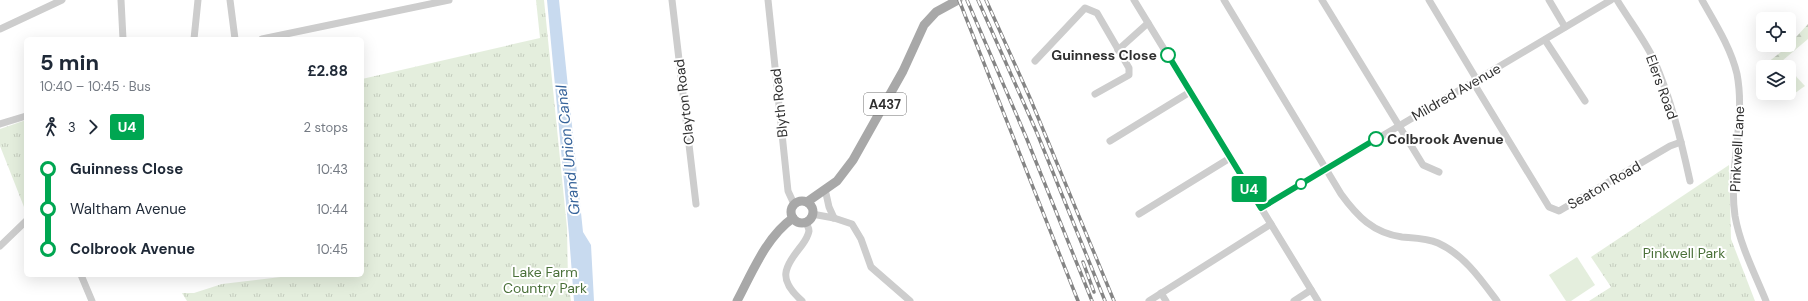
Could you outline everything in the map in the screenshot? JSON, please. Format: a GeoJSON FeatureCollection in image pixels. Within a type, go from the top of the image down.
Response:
{"type":"FeatureCollection","features":[{"type":"Feature","properties":{"kind":"main road","name":"A437"},"geometry":{"type":"LineString","coordinates":[[807,202],[837,181],[853,160],[903,71],[924,25],[936,12],[957,1]]}},
{"type":"Feature","properties":{"kind":"main road"},"geometry":{"type":"LineString","coordinates":[[802,201],[807,202],[810,205],[812,214],[806,222],[799,222],[793,218],[791,209],[794,204],[802,201]]}},
{"type":"Feature","properties":{"kind":"main road"},"geometry":{"type":"LineString","coordinates":[[737,301],[770,240],[786,223],[793,218]]}},
{"type":"Feature","properties":{"kind":"street"},"geometry":{"type":"LineString","coordinates":[[0,29],[62,0]]}},
{"type":"Feature","properties":{"kind":"street"},"geometry":{"type":"LineString","coordinates":[[121,0],[123,37]]}},
{"type":"Feature","properties":{"kind":"street"},"geometry":{"type":"LineString","coordinates":[[194,37],[198,0]]}},
{"type":"Feature","properties":{"kind":"street"},"geometry":{"type":"LineString","coordinates":[[230,0],[235,37]]}},
{"type":"Feature","properties":{"kind":"street"},"geometry":{"type":"LineString","coordinates":[[272,37],[449,0]]}},
{"type":"Feature","properties":{"kind":"street","name":"Clayton Road"},"geometry":{"type":"LineString","coordinates":[[672,0],[696,204]]}},
{"type":"Feature","properties":{"kind":"street","name":"Blyth Road"},"geometry":{"type":"LineString","coordinates":[[768,0],[788,190],[794,204]]}},
{"type":"Feature","properties":{"kind":"street"},"geometry":{"type":"LineString","coordinates":[[1134,0],[1318,301]]}},
{"type":"Feature","properties":{"kind":"street"},"geometry":{"type":"LineString","coordinates":[[1224,0],[1326,169],[1354,211],[1366,223],[1400,237],[1417,238],[1438,243],[1470,266],[1497,301]]}},
{"type":"Feature","properties":{"kind":"street"},"geometry":{"type":"LineString","coordinates":[[1322,0],[1423,165],[1439,172]]}},
{"type":"Feature","properties":{"kind":"street"},"geometry":{"type":"LineString","coordinates":[[1428,0],[1475,81]]}},
{"type":"Feature","properties":{"kind":"street"},"geometry":{"type":"LineString","coordinates":[[1549,0],[1565,27]]}},
{"type":"Feature","properties":{"kind":"street","name":"Mildred Avenue"},"geometry":{"type":"LineString","coordinates":[[1261,208],[1611,0]]}},
{"type":"Feature","properties":{"kind":"street","name":"Elers Road"},"geometry":{"type":"LineString","coordinates":[[1617,0],[1654,60],[1666,92],[1681,142],[1690,181]]}},
{"type":"Feature","properties":{"kind":"street","name":"Pinkwell Lane"},"geometry":{"type":"LineString","coordinates":[[1702,0],[1727,46],[1736,73],[1740,110],[1734,188],[1735,216],[1743,245],[1766,301]]}},
{"type":"Feature","properties":{"kind":"street"},"geometry":{"type":"LineString","coordinates":[[1035,61],[1085,8],[1098,13],[1129,68],[1129,75],[1095,94]]}},
{"type":"Feature","properties":{"kind":"street"},"geometry":{"type":"LineString","coordinates":[[1118,50],[1148,23]]}},
{"type":"Feature","properties":{"kind":"street"},"geometry":{"type":"LineString","coordinates":[[1545,40],[1584,101]]}},
{"type":"Feature","properties":{"kind":"street","name":"Seaton Road"},"geometry":{"type":"LineString","coordinates":[[1475,81],[1549,207],[1559,211],[1670,146],[1681,142]]}},
{"type":"Feature","properties":{"kind":"street"},"geometry":{"type":"LineString","coordinates":[[1110,141],[1190,92]]}},
{"type":"Feature","properties":{"kind":"street"},"geometry":{"type":"LineString","coordinates":[[0,124],[24,117]]}},
{"type":"Feature","properties":{"kind":"street"},"geometry":{"type":"LineString","coordinates":[[1139,214],[1230,158]]}},
{"type":"Feature","properties":{"kind":"street"},"geometry":{"type":"LineString","coordinates":[[825,189],[828,207],[834,218]]}},
{"type":"Feature","properties":{"kind":"street"},"geometry":{"type":"LineString","coordinates":[[812,214],[834,218],[852,224],[857,231],[871,267],[910,301]]}},
{"type":"Feature","properties":{"kind":"street"},"geometry":{"type":"LineString","coordinates":[[802,301],[792,293],[787,285],[786,274],[788,263],[806,238],[809,231],[806,222]]}},
{"type":"Feature","properties":{"kind":"street"},"geometry":{"type":"LineString","coordinates":[[0,246],[24,223]]}},
{"type":"Feature","properties":{"kind":"street"},"geometry":{"type":"LineString","coordinates":[[1149,301],[1271,224]]}},
{"type":"Feature","properties":{"kind":"street"},"geometry":{"type":"LineString","coordinates":[[82,277],[92,301]]}},
{"type":"Feature","properties":{"kind":"street"},"geometry":{"type":"LineString","coordinates":[[1294,301],[1311,290]]}},
{"type":"Feature","properties":{"kind":"street"},"geometry":{"type":"LineString","coordinates":[[1161,293],[1166,301]]}},
{"type":"Feature","properties":{"kind":"green space","name":"Lake Farm Country Park"},"geometry":{"type":"Polygon","coordinates":[[[536,0],[544,0],[567,228],[568,282],[571,301],[187,301],[182,293],[194,293],[222,284],[280,277],[364,277],[364,79],[540,38],[536,0]]]}},
{"type":"Feature","properties":{"kind":"green space"},"geometry":{"type":"Polygon","coordinates":[[[1808,24],[1808,39],[1796,49],[1796,37],[1808,24]]]}},
{"type":"Feature","properties":{"kind":"green space"},"geometry":{"type":"Polygon","coordinates":[[[1781,52],[1793,52],[1783,60],[1771,60],[1781,52]]]}},
{"type":"Feature","properties":{"kind":"green space"},"geometry":{"type":"Polygon","coordinates":[[[1796,76],[1805,86],[1796,92],[1796,76]]]}},
{"type":"Feature","properties":{"kind":"green space"},"geometry":{"type":"Polygon","coordinates":[[[24,121],[24,207],[0,146],[0,129],[24,121]]]}},
{"type":"Feature","properties":{"kind":"green space","name":"Pinkwell Park"},"geometry":{"type":"Polygon","coordinates":[[[1729,165],[1731,239],[1755,301],[1589,301],[1611,287],[1591,257],[1729,165]]]}},
{"type":"Feature","properties":{"kind":"green space"},"geometry":{"type":"Polygon","coordinates":[[[1577,257],[1595,285],[1571,301],[1566,301],[1549,275],[1577,257]]]}},
{"type":"Feature","properties":{"kind":"water","name":"Grand Union Canal"},"geometry":{"type":"Polygon","coordinates":[[[547,0],[559,0],[583,232],[591,245],[594,301],[574,301],[547,0]]]}},
{"type":"Feature","properties":{"kind":"railway"},"geometry":{"type":"LineString","coordinates":[[959,0],[1078,301]]}},
{"type":"Feature","properties":{"kind":"railway"},"geometry":{"type":"LineString","coordinates":[[967,0],[1026,137],[1092,301]]}},
{"type":"Feature","properties":{"kind":"railway"},"geometry":{"type":"LineString","coordinates":[[978,0],[1037,133],[1105,301]]}},
{"type":"Feature","properties":{"kind":"railway"},"geometry":{"type":"LineString","coordinates":[[986,0],[1030,98],[1114,301]]}},
{"type":"Feature","properties":{"kind":"railway"},"geometry":{"type":"LineString","coordinates":[[1083,262],[1094,292]]}},
{"type":"Feature","properties":{"kind":"bus line","name":"U4"},"geometry":{"type":"LineString","coordinates":[[1168,55],[1261,208],[1376,139]]}},
{"type":"Feature","properties":{"kind":"place","name":"Guinness Close"},"geometry":{"type":"Point","coordinates":[1168,55]}},
{"type":"Feature","properties":{"kind":"place","name":"Colbrook Avenue"},"geometry":{"type":"Point","coordinates":[1376,139]}}]}
